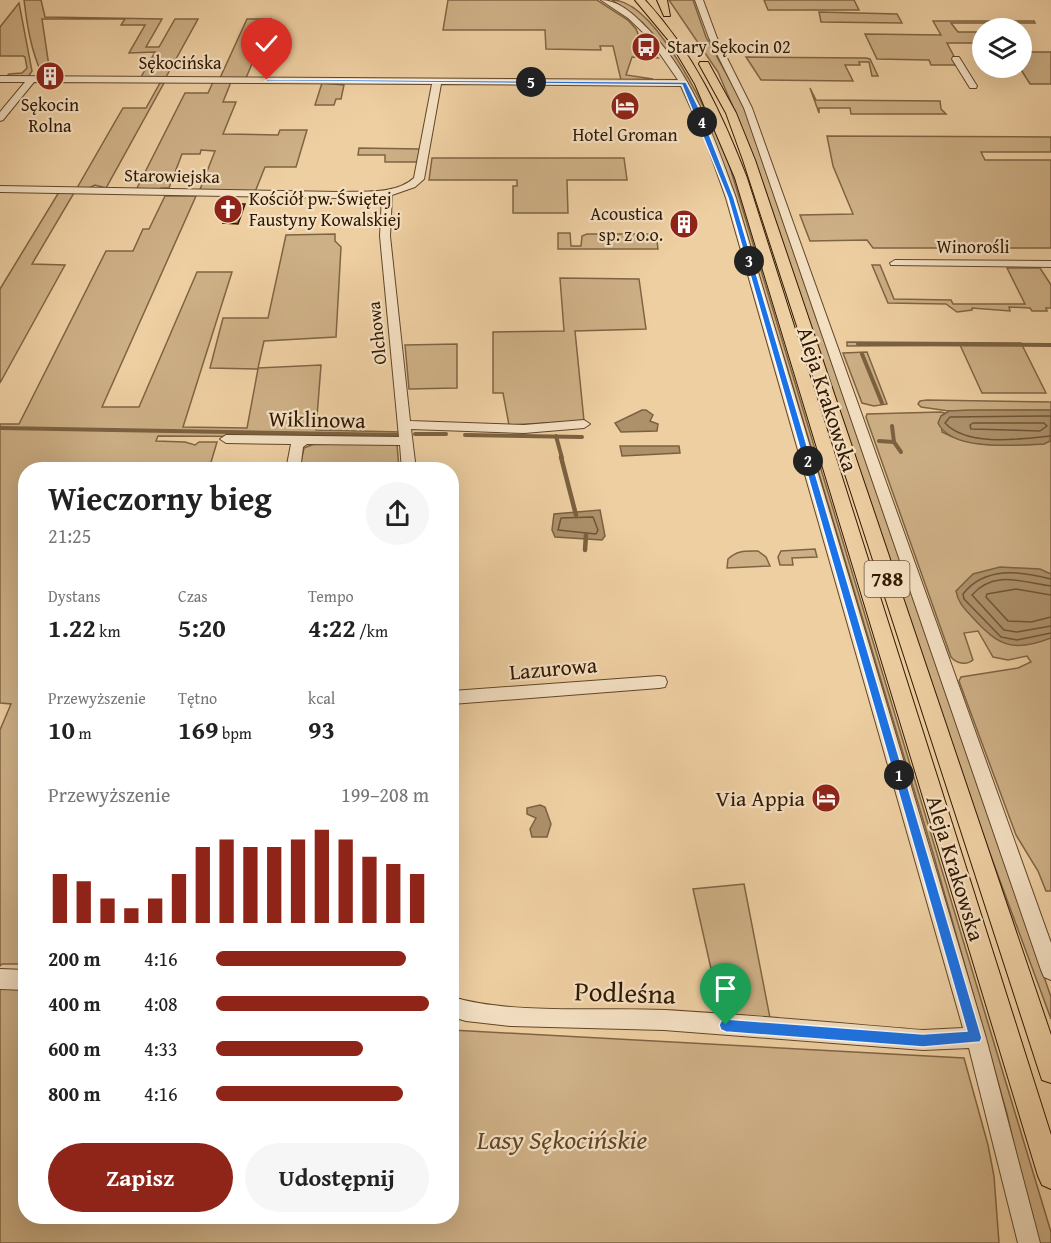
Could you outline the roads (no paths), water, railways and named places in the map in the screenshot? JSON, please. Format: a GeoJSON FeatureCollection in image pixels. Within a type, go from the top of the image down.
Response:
{"type":"FeatureCollection","features":[{"type":"Feature","properties":{"kind":"main road"},"geometry":{"type":"LineString","coordinates":[[630,0],[660,23]]}},
{"type":"Feature","properties":{"kind":"main road","name":"788"},"geometry":{"type":"LineString","coordinates":[[640,0],[660,23]]}},
{"type":"Feature","properties":{"kind":"main road"},"geometry":{"type":"LineString","coordinates":[[652,0],[669,17],[662,0]]}},
{"type":"Feature","properties":{"kind":"main road","name":"Aleja Krakowska"},"geometry":{"type":"LineString","coordinates":[[660,23],[684,55],[708,96],[741,178],[1051,1176]]}},
{"type":"Feature","properties":{"kind":"main road","name":"Aleja Krakowska"},"geometry":{"type":"LineString","coordinates":[[698,53],[731,113],[753,170],[1051,1071]]}},
{"type":"Feature","properties":{"kind":"street","name":"Aleja Krakowska"},"geometry":{"type":"LineString","coordinates":[[605,0],[623,10],[642,28],[684,83],[710,139],[731,198],[976,1038],[1029,1243]]}},
{"type":"Feature","properties":{"kind":"street"},"geometry":{"type":"LineString","coordinates":[[699,0],[713,39],[748,108],[1051,969]]}},
{"type":"Feature","properties":{"kind":"street"},"geometry":{"type":"LineString","coordinates":[[956,59],[973,86]]}},
{"type":"Feature","properties":{"kind":"street","name":"Sękocińska"},"geometry":{"type":"LineString","coordinates":[[0,79],[684,83]]}},
{"type":"Feature","properties":{"kind":"street"},"geometry":{"type":"LineString","coordinates":[[0,118],[32,79]]}},
{"type":"Feature","properties":{"kind":"street","name":"Starowiejska"},"geometry":{"type":"LineString","coordinates":[[0,189],[267,195],[387,193],[410,186],[419,179],[437,81]]}},
{"type":"Feature","properties":{"kind":"street","name":"Olchowa"},"geometry":{"type":"LineString","coordinates":[[387,193],[385,236],[408,462]]}},
{"type":"Feature","properties":{"kind":"street","name":"Winorośli"},"geometry":{"type":"LineString","coordinates":[[895,263],[1051,264]]}},
{"type":"Feature","properties":{"kind":"street"},"geometry":{"type":"LineString","coordinates":[[406,425],[524,429],[584,424]]}},
{"type":"Feature","properties":{"kind":"street","name":"Wiklinowa"},"geometry":{"type":"LineString","coordinates":[[226,439],[407,441]]}},
{"type":"Feature","properties":{"kind":"street"},"geometry":{"type":"LineString","coordinates":[[294,462],[297,445],[304,440]]}},
{"type":"Feature","properties":{"kind":"street","name":"Lazurowa"},"geometry":{"type":"LineString","coordinates":[[459,697],[659,682]]}},
{"type":"Feature","properties":{"kind":"street"},"geometry":{"type":"LineString","coordinates":[[0,979],[18,980]]}},
{"type":"Feature","properties":{"kind":"street","name":"Podleśna"},"geometry":{"type":"LineString","coordinates":[[459,1009],[511,1016],[664,1020],[923,1040],[976,1038]]}},
{"type":"Feature","properties":{"kind":"water"},"geometry":{"type":"Polygon","coordinates":[[[642,410],[653,415],[650,421],[658,424],[657,431],[621,432],[615,423],[642,410]]]}},
{"type":"Feature","properties":{"kind":"water"},"geometry":{"type":"Polygon","coordinates":[[[1051,410],[1050,441],[1044,444],[1018,445],[970,443],[956,439],[945,432],[938,423],[941,416],[949,411],[1051,410]]]}},
{"type":"Feature","properties":{"kind":"water"},"geometry":{"type":"Polygon","coordinates":[[[620,446],[679,446],[680,453],[622,456],[620,446]]]}},
{"type":"Feature","properties":{"kind":"water"},"geometry":{"type":"Polygon","coordinates":[[[600,510],[605,536],[602,540],[555,537],[552,530],[554,514],[600,510]]]}},
{"type":"Feature","properties":{"kind":"water"},"geometry":{"type":"Polygon","coordinates":[[[1000,567],[1040,569],[1051,574],[1051,638],[1038,643],[1016,646],[999,641],[982,628],[962,606],[956,591],[973,574],[1000,567]]]}},
{"type":"Feature","properties":{"kind":"water"},"geometry":{"type":"Polygon","coordinates":[[[540,805],[545,807],[551,824],[547,837],[532,837],[530,829],[536,818],[527,814],[527,808],[540,805]]]}},
{"type":"Feature","properties":{"kind":"waterway"},"geometry":{"type":"LineString","coordinates":[[858,344],[1051,345]]}},
{"type":"Feature","properties":{"kind":"waterway"},"geometry":{"type":"LineString","coordinates":[[862,354],[882,403]]}},
{"type":"Feature","properties":{"kind":"waterway"},"geometry":{"type":"LineString","coordinates":[[892,426],[894,442]]}},
{"type":"Feature","properties":{"kind":"waterway"},"geometry":{"type":"LineString","coordinates":[[0,428],[397,435]]}},
{"type":"Feature","properties":{"kind":"waterway"},"geometry":{"type":"LineString","coordinates":[[415,434],[446,434]]}},
{"type":"Feature","properties":{"kind":"waterway"},"geometry":{"type":"LineString","coordinates":[[465,435],[556,437]]}},
{"type":"Feature","properties":{"kind":"waterway"},"geometry":{"type":"LineString","coordinates":[[556,437],[582,437]]}},
{"type":"Feature","properties":{"kind":"waterway"},"geometry":{"type":"LineString","coordinates":[[556,437],[562,458]]}},
{"type":"Feature","properties":{"kind":"waterway"},"geometry":{"type":"LineString","coordinates":[[879,441],[894,442]]}},
{"type":"Feature","properties":{"kind":"waterway"},"geometry":{"type":"LineString","coordinates":[[894,442],[901,452]]}},
{"type":"Feature","properties":{"kind":"waterway"},"geometry":{"type":"LineString","coordinates":[[561,457],[576,515]]}},
{"type":"Feature","properties":{"kind":"waterway"},"geometry":{"type":"LineString","coordinates":[[585,550],[586,535]]}},
{"type":"Feature","properties":{"kind":"place","name":"Stary Sękocin 02"},"geometry":{"type":"Point","coordinates":[646,47]}},
{"type":"Feature","properties":{"kind":"place","name":"Sękocin Rolna"},"geometry":{"type":"Point","coordinates":[50,76]}},
{"type":"Feature","properties":{"kind":"place","name":"Hotel Groman"},"geometry":{"type":"Point","coordinates":[625,106]}},
{"type":"Feature","properties":{"kind":"place","name":"Kościół pw. Świętej Faustyny Kowalskiej"},"geometry":{"type":"Point","coordinates":[228,209]}},
{"type":"Feature","properties":{"kind":"place","name":"Acoustica sp. z o.o."},"geometry":{"type":"Point","coordinates":[684,224]}},
{"type":"Feature","properties":{"kind":"place","name":"Via Appia"},"geometry":{"type":"Point","coordinates":[826,798]}},
{"type":"Feature","properties":{"kind":"park label","name":"Lasy Sękocińskie"},"geometry":{"type":"Point","coordinates":[562,1140]}}]}
